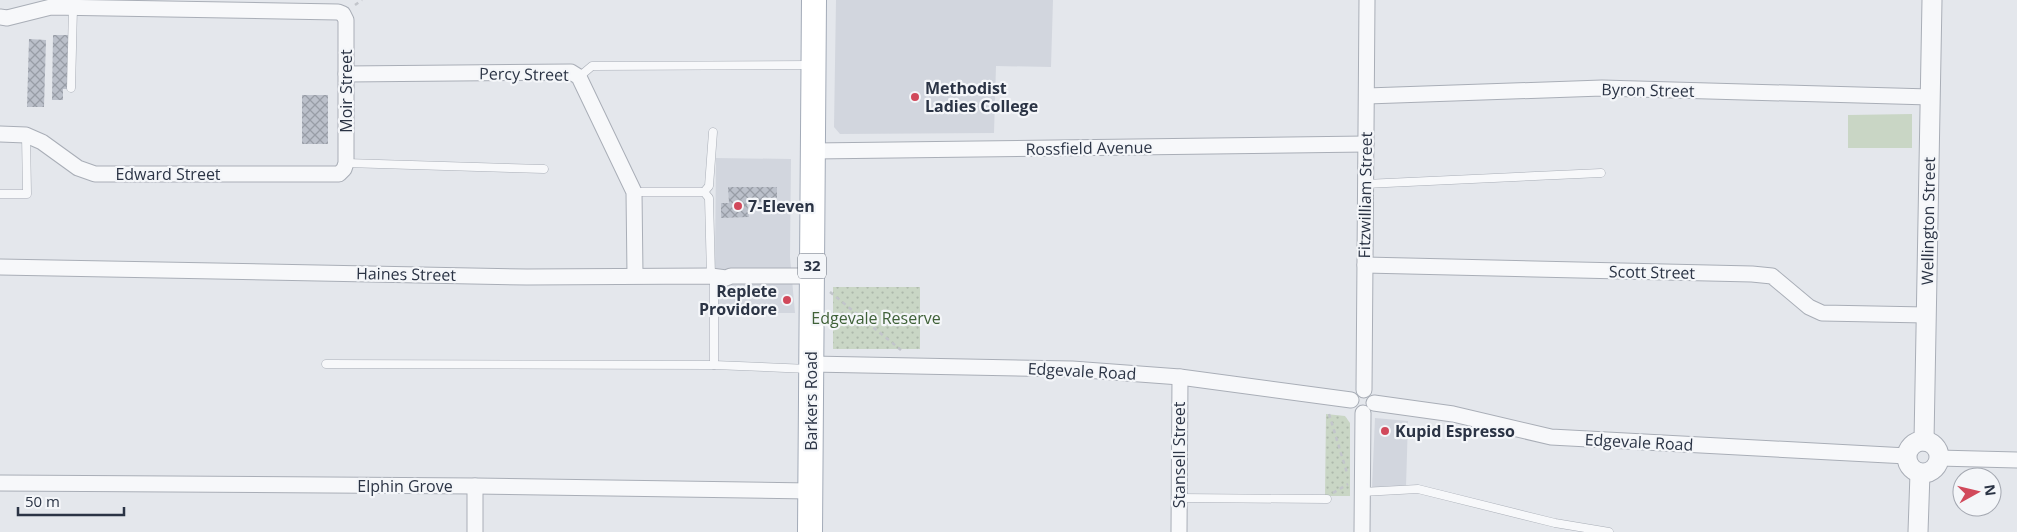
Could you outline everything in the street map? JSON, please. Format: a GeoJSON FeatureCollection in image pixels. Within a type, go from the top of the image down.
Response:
{"type":"FeatureCollection","features":[{"type":"Feature","properties":{"kind":"main road","name":"Barkers Road"},"geometry":{"type":"LineString","coordinates":[[810,532],[814,0]]}},
{"type":"Feature","properties":{"kind":"street","name":"Fitzwilliam Street"},"geometry":{"type":"LineString","coordinates":[[1364,390],[1367,0]]}},
{"type":"Feature","properties":{"kind":"street","name":"Wellington Street"},"geometry":{"type":"LineString","coordinates":[[1924,441],[1932,0]]}},
{"type":"Feature","properties":{"kind":"street"},"geometry":{"type":"LineString","coordinates":[[0,17],[7,18],[51,7],[73,8]]}},
{"type":"Feature","properties":{"kind":"street","name":"Moir Street"},"geometry":{"type":"LineString","coordinates":[[73,8],[338,12],[343,14],[346,20],[345,166]]}},
{"type":"Feature","properties":{"kind":"street","name":"Percy Street"},"geometry":{"type":"LineString","coordinates":[[346,74],[571,72],[579,77],[634,192],[635,276]]}},
{"type":"Feature","properties":{"kind":"street","name":"Byron Street"},"geometry":{"type":"LineString","coordinates":[[1367,96],[1602,88],[1930,97]]}},
{"type":"Feature","properties":{"kind":"street","name":"Edward Street"},"geometry":{"type":"LineString","coordinates":[[0,134],[26,135],[42,142],[78,168],[95,174],[339,174],[345,166]]}},
{"type":"Feature","properties":{"kind":"street","name":"Rossfield Avenue"},"geometry":{"type":"LineString","coordinates":[[813,151],[1366,144]]}},
{"type":"Feature","properties":{"kind":"street","name":"Scott Street"},"geometry":{"type":"LineString","coordinates":[[1365,266],[1752,274],[1772,276],[1810,307],[1822,313],[1926,315]]}},
{"type":"Feature","properties":{"kind":"street","name":"Haines Street"},"geometry":{"type":"LineString","coordinates":[[0,267],[518,276],[812,276]]}},
{"type":"Feature","properties":{"kind":"street","name":"Edgevale Road"},"geometry":{"type":"LineString","coordinates":[[811,366],[919,365],[1072,368],[1180,377],[1351,400]]}},
{"type":"Feature","properties":{"kind":"street","name":"Stansell Street"},"geometry":{"type":"LineString","coordinates":[[1179,532],[1180,377]]}},
{"type":"Feature","properties":{"kind":"street"},"geometry":{"type":"LineString","coordinates":[[1362,532],[1362,492],[1368,408],[1371,394],[1364,390],[1355,393],[1351,400],[1355,410],[1368,408]]}},
{"type":"Feature","properties":{"kind":"street","name":"Edgevale Road"},"geometry":{"type":"LineString","coordinates":[[1368,408],[1453,414],[1552,437],[1907,456]]}},
{"type":"Feature","properties":{"kind":"street"},"geometry":{"type":"LineString","coordinates":[[1924,441],[1936,449],[1938,458],[1935,468],[1928,472],[1920,473],[1909,465],[1907,456],[1908,451],[1914,444],[1924,441]]}},
{"type":"Feature","properties":{"kind":"street"},"geometry":{"type":"LineString","coordinates":[[1938,458],[2017,460]]}},
{"type":"Feature","properties":{"kind":"street"},"geometry":{"type":"LineString","coordinates":[[1918,532],[1920,473]]}},
{"type":"Feature","properties":{"kind":"street","name":"Elphin Grove"},"geometry":{"type":"LineString","coordinates":[[0,483],[475,486],[810,491]]}},
{"type":"Feature","properties":{"kind":"street"},"geometry":{"type":"LineString","coordinates":[[474,532],[475,486]]}},
{"type":"Feature","properties":{"kind":"lane"},"geometry":{"type":"LineString","coordinates":[[71,88],[73,8]]}},
{"type":"Feature","properties":{"kind":"lane"},"geometry":{"type":"LineString","coordinates":[[579,77],[592,66],[813,65]]}},
{"type":"Feature","properties":{"kind":"lane"},"geometry":{"type":"LineString","coordinates":[[704,192],[709,186],[713,132]]}},
{"type":"Feature","properties":{"kind":"lane"},"geometry":{"type":"LineString","coordinates":[[0,194],[27,194],[26,135]]}},
{"type":"Feature","properties":{"kind":"lane"},"geometry":{"type":"LineString","coordinates":[[345,166],[544,169]]}},
{"type":"Feature","properties":{"kind":"lane"},"geometry":{"type":"LineString","coordinates":[[1366,184],[1601,173]]}},
{"type":"Feature","properties":{"kind":"lane"},"geometry":{"type":"LineString","coordinates":[[634,192],[704,192],[710,198],[714,366]]}},
{"type":"Feature","properties":{"kind":"lane"},"geometry":{"type":"LineString","coordinates":[[326,364],[811,366]]}},
{"type":"Feature","properties":{"kind":"lane"},"geometry":{"type":"LineString","coordinates":[[1362,492],[1418,490],[1555,523],[1608,532]]}},
{"type":"Feature","properties":{"kind":"lane"},"geometry":{"type":"LineString","coordinates":[[1179,498],[1327,499]]}},
{"type":"Feature","properties":{"kind":"path"},"geometry":{"type":"LineString","coordinates":[[812,276],[919,365]]}},
{"type":"Feature","properties":{"kind":"path"},"geometry":{"type":"LineString","coordinates":[[1329,414],[1347,474]]}},
{"type":"Feature","properties":{"kind":"path"},"geometry":{"type":"LineString","coordinates":[[1327,499],[1328,496],[1350,482]]}},
{"type":"Feature","properties":{"kind":"shaded area","name":"Methodist Ladies College"},"geometry":{"type":"Polygon","coordinates":[[[836,0],[1053,0],[1051,67],[996,66],[994,133],[840,134],[834,127],[836,0]]]}},
{"type":"Feature","properties":{"kind":"shaded area","name":"7-Eleven"},"geometry":{"type":"Polygon","coordinates":[[[716,158],[791,159],[790,257],[795,313],[718,313],[715,263],[716,158]]]}},
{"type":"Feature","properties":{"kind":"shaded area"},"geometry":{"type":"Polygon","coordinates":[[[1375,418],[1408,421],[1406,487],[1372,488],[1375,418]]]}},
{"type":"Feature","properties":{"kind":"green space"},"geometry":{"type":"Polygon","coordinates":[[[1912,114],[1912,148],[1848,148],[1848,115],[1912,114]]]}},
{"type":"Feature","properties":{"kind":"green space","name":"Edgevale Reserve"},"geometry":{"type":"Polygon","coordinates":[[[833,287],[920,287],[920,349],[833,349],[833,287]]]}},
{"type":"Feature","properties":{"kind":"green space"},"geometry":{"type":"Polygon","coordinates":[[[1326,414],[1345,416],[1350,423],[1350,496],[1325,496],[1326,414]]]}},
{"type":"Feature","properties":{"kind":"building"},"geometry":{"type":"Polygon","coordinates":[[[53,35],[69,35],[69,89],[63,89],[63,100],[52,100],[53,35]]]}},
{"type":"Feature","properties":{"kind":"building"},"geometry":{"type":"Polygon","coordinates":[[[29,39],[46,40],[44,107],[27,107],[29,39]]]}},
{"type":"Feature","properties":{"kind":"building"},"geometry":{"type":"Polygon","coordinates":[[[302,95],[328,95],[328,144],[302,144],[302,95]]]}},
{"type":"Feature","properties":{"kind":"building"},"geometry":{"type":"Polygon","coordinates":[[[728,187],[777,187],[777,203],[747,202],[749,217],[721,218],[721,203],[729,203],[728,187]]]}},
{"type":"Feature","properties":{"kind":"place","name":"Methodist Ladies College"},"geometry":{"type":"Point","coordinates":[915,97]}},
{"type":"Feature","properties":{"kind":"place","name":"7-Eleven"},"geometry":{"type":"Point","coordinates":[738,206]}},
{"type":"Feature","properties":{"kind":"place","name":"Replete Providore"},"geometry":{"type":"Point","coordinates":[787,300]}},
{"type":"Feature","properties":{"kind":"place","name":"Kupid Espresso"},"geometry":{"type":"Point","coordinates":[1385,431]}}]}
